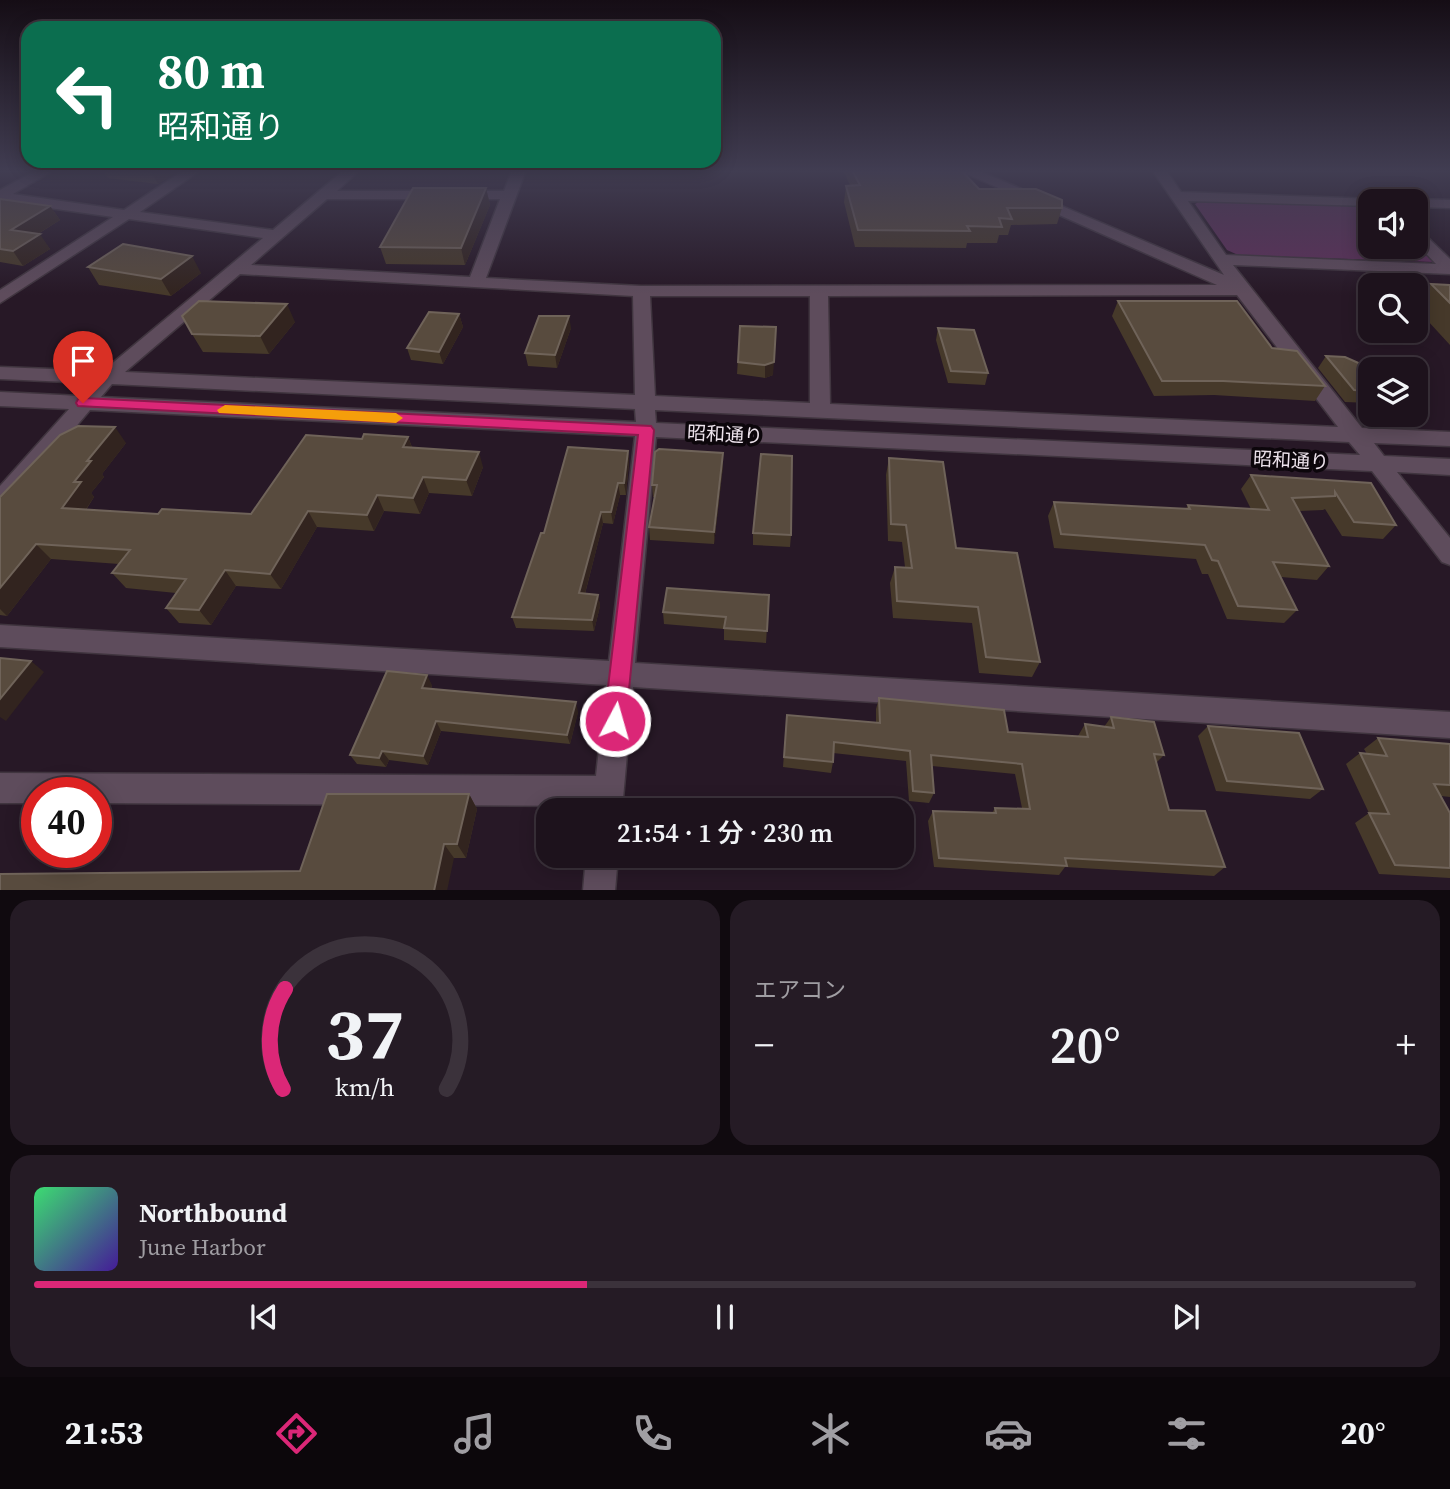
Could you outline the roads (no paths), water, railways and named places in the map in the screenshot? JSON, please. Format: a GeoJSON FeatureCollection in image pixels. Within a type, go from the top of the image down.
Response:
{"type":"FeatureCollection","features":[{"type":"Feature","properties":{"kind":"street"},"geometry":{"type":"LineString","coordinates":[[103,212],[275,235]]}},
{"type":"Feature","properties":{"kind":"street"},"geometry":{"type":"LineString","coordinates":[[0,298],[131,212]]}},
{"type":"Feature","properties":{"kind":"street"},"geometry":{"type":"LineString","coordinates":[[0,501],[107,378],[303,212]]}},
{"type":"Feature","properties":{"kind":"street"},"geometry":{"type":"LineString","coordinates":[[476,282],[504,212]]}},
{"type":"Feature","properties":{"kind":"street"},"geometry":{"type":"LineString","coordinates":[[1066,212],[1242,290]]}},
{"type":"Feature","properties":{"kind":"street"},"geometry":{"type":"LineString","coordinates":[[1188,212],[1242,290],[1450,555]]}},
{"type":"Feature","properties":{"kind":"street"},"geometry":{"type":"LineString","coordinates":[[1428,246],[1450,269]]}},
{"type":"Feature","properties":{"kind":"street"},"geometry":{"type":"LineString","coordinates":[[1221,260],[1450,269]]}},
{"type":"Feature","properties":{"kind":"street"},"geometry":{"type":"LineString","coordinates":[[234,269],[641,291],[1242,290]]}},
{"type":"Feature","properties":{"kind":"street"},"geometry":{"type":"LineString","coordinates":[[819,289],[820,412]]}},
{"type":"Feature","properties":{"kind":"street"},"geometry":{"type":"LineString","coordinates":[[607,798],[646,430],[641,291]]}},
{"type":"Feature","properties":{"kind":"street","name":"昭和通り"},"geometry":{"type":"LineString","coordinates":[[0,373],[1450,439]]}},
{"type":"Feature","properties":{"kind":"street","name":"昭和通り"},"geometry":{"type":"LineString","coordinates":[[0,399],[1450,467]]}},
{"type":"Feature","properties":{"kind":"street"},"geometry":{"type":"LineString","coordinates":[[0,636],[1450,725]]}},
{"type":"Feature","properties":{"kind":"street"},"geometry":{"type":"LineString","coordinates":[[0,788],[536,799]]}},
{"type":"Feature","properties":{"kind":"street"},"geometry":{"type":"LineString","coordinates":[[599,890],[601,868]]}}]}
